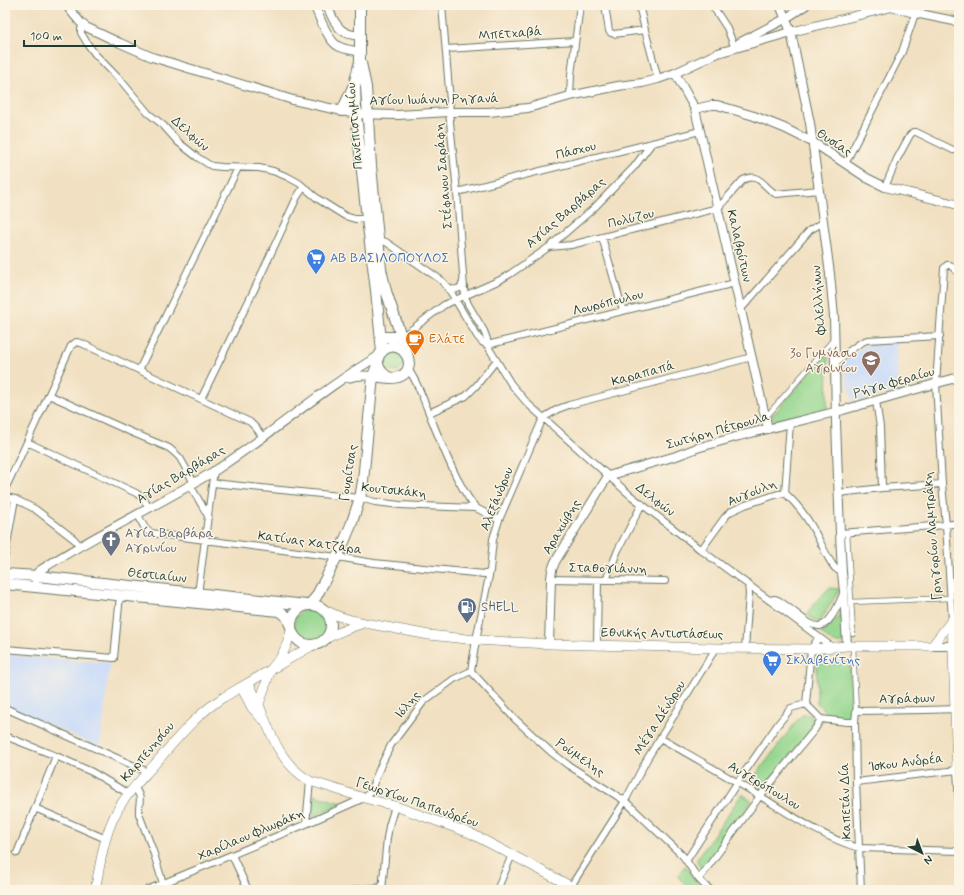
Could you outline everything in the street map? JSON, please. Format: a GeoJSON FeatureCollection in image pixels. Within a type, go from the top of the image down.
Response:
{"type":"FeatureCollection","features":[{"type":"Feature","properties":{"kind":"main road"},"geometry":{"type":"LineString","coordinates":[[360,5],[360,57]]}},
{"type":"Feature","properties":{"kind":"main road","name":"Πανεπιστημίου"},"geometry":{"type":"LineString","coordinates":[[360,57],[355,81],[356,114],[372,218],[381,337],[380,357]]}},
{"type":"Feature","properties":{"kind":"main road","name":"Πανεπιστημίου"},"geometry":{"type":"LineString","coordinates":[[360,57],[366,87],[371,166],[372,218]]}},
{"type":"Feature","properties":{"kind":"main road"},"geometry":{"type":"LineString","coordinates":[[342,111],[355,81]]}},
{"type":"Feature","properties":{"kind":"main road","name":"Πανεπιστημίου"},"geometry":{"type":"LineString","coordinates":[[374,240],[384,281],[408,357]]}},
{"type":"Feature","properties":{"kind":"main road"},"geometry":{"type":"LineString","coordinates":[[381,337],[402,336]]}},
{"type":"Feature","properties":{"kind":"main road"},"geometry":{"type":"LineString","coordinates":[[373,376],[391,378],[396,378],[405,373],[408,369],[408,357],[406,352],[396,347],[386,349],[380,357],[379,368],[386,376],[391,378]]}},
{"type":"Feature","properties":{"kind":"main road","name":"Γουρίτσας"},"geometry":{"type":"LineString","coordinates":[[308,605],[316,597],[337,557],[351,525],[360,498],[373,376],[380,357]]}},
{"type":"Feature","properties":{"kind":"main road","name":"Θεστιαίων"},"geometry":{"type":"LineString","coordinates":[[5,574],[36,581],[120,595],[279,611],[284,613],[288,618],[291,628]]}},
{"type":"Feature","properties":{"kind":"main road","name":"Θεστιαίων"},"geometry":{"type":"LineString","coordinates":[[5,584],[36,581],[198,594],[308,605]]}},
{"type":"Feature","properties":{"kind":"main road","name":"Γουρίτσας"},"geometry":{"type":"LineString","coordinates":[[319,591],[318,597],[322,608]]}},
{"type":"Feature","properties":{"kind":"main road"},"geometry":{"type":"LineString","coordinates":[[308,605],[322,608],[328,615],[330,621],[331,628],[329,634],[325,639],[313,645],[300,642],[295,637],[291,628],[292,618],[295,612],[308,605]]}},
{"type":"Feature","properties":{"kind":"main road","name":"Εθνικής Αντιστάσεως"},"geometry":{"type":"LineString","coordinates":[[322,608],[338,616],[365,623],[429,635],[476,640],[549,644],[745,649],[811,649],[850,646],[932,646]]}},
{"type":"Feature","properties":{"kind":"main road"},"geometry":{"type":"LineString","coordinates":[[932,646],[956,617]]}},
{"type":"Feature","properties":{"kind":"main road","name":"Γρηγορίου Λαμπράκη"},"geometry":{"type":"LineString","coordinates":[[956,617],[958,770]]}},
{"type":"Feature","properties":{"kind":"main road","name":"Εθνικής Αντιστάσεως"},"geometry":{"type":"LineString","coordinates":[[325,639],[350,627],[365,623]]}},
{"type":"Feature","properties":{"kind":"main road","name":"Καρπενησίου"},"geometry":{"type":"LineString","coordinates":[[271,669],[287,644],[291,628]]}},
{"type":"Feature","properties":{"kind":"main road","name":"Καρπενησίου"},"geometry":{"type":"LineString","coordinates":[[95,890],[106,839],[115,814],[132,790],[148,772],[201,713],[210,706],[313,645]]}},
{"type":"Feature","properties":{"kind":"main road"},"geometry":{"type":"LineString","coordinates":[[259,704],[271,669]]}},
{"type":"Feature","properties":{"kind":"main road"},"geometry":{"type":"LineString","coordinates":[[245,685],[259,704],[266,723]]}},
{"type":"Feature","properties":{"kind":"main road"},"geometry":{"type":"LineString","coordinates":[[245,685],[252,708],[266,723]]}},
{"type":"Feature","properties":{"kind":"main road","name":"Γεωργίου Παπανδρέου"},"geometry":{"type":"LineString","coordinates":[[266,723],[279,751],[286,761],[302,776],[310,781],[364,798],[396,806],[470,833],[575,888]]}},
{"type":"Feature","properties":{"kind":"street","name":"Αγίου Ιωάννη Ρηγανά"},"geometry":{"type":"LineString","coordinates":[[66,5],[83,25],[152,57],[286,98],[342,111],[356,114],[403,115],[449,112],[489,112],[528,108],[570,96],[658,79],[676,73],[718,53],[791,32],[892,7],[917,9],[959,22]]}},
{"type":"Feature","properties":{"kind":"street"},"geometry":{"type":"LineString","coordinates":[[314,5],[329,37],[335,44],[360,57]]}},
{"type":"Feature","properties":{"kind":"street"},"geometry":{"type":"LineString","coordinates":[[327,5],[333,19],[340,29],[349,34],[360,36]]}},
{"type":"Feature","properties":{"kind":"street","name":"Στέφανου Σαράφη"},"geometry":{"type":"LineString","coordinates":[[442,5],[447,49],[450,100],[449,112],[465,296]]}},
{"type":"Feature","properties":{"kind":"street"},"geometry":{"type":"LineString","coordinates":[[570,96],[580,5]]}},
{"type":"Feature","properties":{"kind":"street"},"geometry":{"type":"LineString","coordinates":[[605,5],[609,31],[611,33],[614,34],[645,30]]}},
{"type":"Feature","properties":{"kind":"street"},"geometry":{"type":"LineString","coordinates":[[639,5],[658,79]]}},
{"type":"Feature","properties":{"kind":"street"},"geometry":{"type":"LineString","coordinates":[[712,5],[727,28],[734,46]]}},
{"type":"Feature","properties":{"kind":"street","name":"Φιλελλήνων"},"geometry":{"type":"LineString","coordinates":[[780,5],[791,32],[814,143],[833,302],[838,493],[843,533],[842,573],[850,646]]}},
{"type":"Feature","properties":{"kind":"street"},"geometry":{"type":"LineString","coordinates":[[718,53],[786,19],[806,5]]}},
{"type":"Feature","properties":{"kind":"street"},"geometry":{"type":"LineString","coordinates":[[844,164],[902,52],[917,9]]}},
{"type":"Feature","properties":{"kind":"street","name":"Δελφών"},"geometry":{"type":"LineString","coordinates":[[83,25],[81,33],[95,54],[123,83],[148,113],[163,125],[178,142],[196,157],[208,164],[216,166],[259,168],[273,171],[299,183],[318,199],[345,216],[355,219],[372,218]]}},
{"type":"Feature","properties":{"kind":"street","name":"Μπετχαβά"},"geometry":{"type":"LineString","coordinates":[[447,49],[575,41]]}},
{"type":"Feature","properties":{"kind":"street","name":"Καλαβρύτων"},"geometry":{"type":"LineString","coordinates":[[676,73],[695,108],[768,429]]}},
{"type":"Feature","properties":{"kind":"street","name":"Θυσίας"},"geometry":{"type":"LineString","coordinates":[[695,108],[712,105],[754,116],[784,128],[814,143],[844,164],[885,187],[959,205]]}},
{"type":"Feature","properties":{"kind":"street","name":"Πάσχου"},"geometry":{"type":"LineString","coordinates":[[457,192],[700,132]]}},
{"type":"Feature","properties":{"kind":"street"},"geometry":{"type":"LineString","coordinates":[[885,187],[897,159],[913,132],[916,132],[953,150],[957,150],[959,148]]}},
{"type":"Feature","properties":{"kind":"street","name":"Αγίας Βαρβάρας"},"geometry":{"type":"LineString","coordinates":[[402,336],[444,306],[510,274],[549,247],[604,198],[634,167],[652,143]]}},
{"type":"Feature","properties":{"kind":"street"},"geometry":{"type":"LineString","coordinates":[[139,370],[238,168]]}},
{"type":"Feature","properties":{"kind":"street"},"geometry":{"type":"LineString","coordinates":[[718,208],[743,180],[747,178],[755,178],[764,184],[771,192],[776,194],[820,190]]}},
{"type":"Feature","properties":{"kind":"street"},"geometry":{"type":"LineString","coordinates":[[201,399],[297,197],[304,188]]}},
{"type":"Feature","properties":{"kind":"street","name":"Πολύζου"},"geometry":{"type":"LineString","coordinates":[[549,247],[571,245],[718,208]]}},
{"type":"Feature","properties":{"kind":"street"},"geometry":{"type":"LineString","coordinates":[[741,309],[810,230],[824,222]]}},
{"type":"Feature","properties":{"kind":"street"},"geometry":{"type":"LineString","coordinates":[[602,237],[623,311]]}},
{"type":"Feature","properties":{"kind":"street","name":"Δελφών"},"geometry":{"type":"LineString","coordinates":[[374,240],[386,242],[441,280],[447,286],[476,336],[487,345],[515,390],[543,418],[619,486],[701,550],[770,600],[832,648]]}},
{"type":"Feature","properties":{"kind":"street","name":"Γρηγορίου Λαμπράκη"},"geometry":{"type":"LineString","coordinates":[[956,617],[951,598],[936,384],[944,268],[949,265],[957,269]]}},
{"type":"Feature","properties":{"kind":"street"},"geometry":{"type":"LineString","coordinates":[[447,286],[450,289],[455,290],[460,288],[463,279]]}},
{"type":"Feature","properties":{"kind":"street","name":"Λουρόπουλου"},"geometry":{"type":"LineString","coordinates":[[487,345],[735,283]]}},
{"type":"Feature","properties":{"kind":"street","name":"Δελφών"},"geometry":{"type":"LineString","coordinates":[[465,296],[484,331],[487,339],[487,345]]}},
{"type":"Feature","properties":{"kind":"street"},"geometry":{"type":"LineString","coordinates":[[835,363],[856,346],[867,340],[940,336]]}},
{"type":"Feature","properties":{"kind":"street"},"geometry":{"type":"LineString","coordinates":[[766,417],[834,339]]}},
{"type":"Feature","properties":{"kind":"street"},"geometry":{"type":"LineString","coordinates":[[5,490],[71,346],[76,342],[250,422],[263,437]]}},
{"type":"Feature","properties":{"kind":"street","name":"Αγίας Βαρβάρας"},"geometry":{"type":"LineString","coordinates":[[36,581],[38,572],[42,569],[80,546],[192,484],[263,437],[341,380],[380,357]]}},
{"type":"Feature","properties":{"kind":"street","name":"Καραπαπά"},"geometry":{"type":"LineString","coordinates":[[543,418],[558,409],[569,405],[752,357]]}},
{"type":"Feature","properties":{"kind":"street"},"geometry":{"type":"LineString","coordinates":[[429,413],[466,396],[496,361]]}},
{"type":"Feature","properties":{"kind":"street"},"geometry":{"type":"LineString","coordinates":[[408,369],[415,378],[440,442],[454,471],[465,493],[476,508]]}},
{"type":"Feature","properties":{"kind":"street","name":"Αγίας Βαρβάρας"},"geometry":{"type":"LineString","coordinates":[[341,380],[353,376],[373,376]]}},
{"type":"Feature","properties":{"kind":"street","name":"Ρήγα Φεραίου"},"geometry":{"type":"LineString","coordinates":[[836,412],[959,377]]}},
{"type":"Feature","properties":{"kind":"street"},"geometry":{"type":"LineString","coordinates":[[49,395],[149,441],[169,448],[176,453],[180,458],[208,516]]}},
{"type":"Feature","properties":{"kind":"street"},"geometry":{"type":"LineString","coordinates":[[876,401],[880,427],[882,488]]}},
{"type":"Feature","properties":{"kind":"street","name":"Σωτήρη Πέτρουλα"},"geometry":{"type":"LineString","coordinates":[[608,476],[676,456],[706,445],[836,412]]}},
{"type":"Feature","properties":{"kind":"street","name":"Αλεξάνδρου"},"geometry":{"type":"LineString","coordinates":[[476,640],[490,571],[493,539],[499,520],[543,418]]}},
{"type":"Feature","properties":{"kind":"street","name":"Αυγούλη"},"geometry":{"type":"LineString","coordinates":[[701,550],[730,512],[745,505],[785,493],[790,424]]}},
{"type":"Feature","properties":{"kind":"street"},"geometry":{"type":"LineString","coordinates":[[27,442],[136,493],[143,498],[149,508]]}},
{"type":"Feature","properties":{"kind":"street"},"geometry":{"type":"LineString","coordinates":[[198,594],[214,470]]}},
{"type":"Feature","properties":{"kind":"street","name":"Αραχώβης"},"geometry":{"type":"LineString","coordinates":[[549,644],[552,570],[555,562],[608,476]]}},
{"type":"Feature","properties":{"kind":"street","name":"Κουτσικάκη"},"geometry":{"type":"LineString","coordinates":[[213,482],[360,498],[374,502],[400,505],[476,508],[499,520]]}},
{"type":"Feature","properties":{"kind":"street"},"geometry":{"type":"LineString","coordinates":[[838,493],[942,484]]}},
{"type":"Feature","properties":{"kind":"street"},"geometry":{"type":"LineString","coordinates":[[785,493],[801,510],[832,564],[842,573]]}},
{"type":"Feature","properties":{"kind":"street"},"geometry":{"type":"LineString","coordinates":[[5,497],[15,499],[35,509],[74,539],[80,546]]}},
{"type":"Feature","properties":{"kind":"street"},"geometry":{"type":"LineString","coordinates":[[5,555],[15,499]]}},
{"type":"Feature","properties":{"kind":"street"},"geometry":{"type":"LineString","coordinates":[[606,580],[618,550],[642,504]]}},
{"type":"Feature","properties":{"kind":"street","name":"Κατίνας Χατζάρα"},"geometry":{"type":"LineString","coordinates":[[138,514],[148,532],[151,533],[374,563],[484,574],[487,574],[490,571]]}},
{"type":"Feature","properties":{"kind":"street"},"geometry":{"type":"LineString","coordinates":[[853,634],[843,533],[946,526],[959,523]]}},
{"type":"Feature","properties":{"kind":"street","name":"Σταθογιάννη"},"geometry":{"type":"LineString","coordinates":[[551,579],[665,581]]}},
{"type":"Feature","properties":{"kind":"street"},"geometry":{"type":"LineString","coordinates":[[597,645],[598,580]]}},
{"type":"Feature","properties":{"kind":"street"},"geometry":{"type":"LineString","coordinates":[[745,649],[749,594],[748,584]]}},
{"type":"Feature","properties":{"kind":"street"},"geometry":{"type":"LineString","coordinates":[[770,600],[776,599],[810,624],[822,626],[830,620],[838,607],[844,591]]}},
{"type":"Feature","properties":{"kind":"street"},"geometry":{"type":"LineString","coordinates":[[5,648],[114,658],[120,595]]}},
{"type":"Feature","properties":{"kind":"street"},"geometry":{"type":"LineString","coordinates":[[850,602],[951,598]]}},
{"type":"Feature","properties":{"kind":"street"},"geometry":{"type":"LineString","coordinates":[[806,704],[811,649],[819,637]]}},
{"type":"Feature","properties":{"kind":"street"},"geometry":{"type":"LineString","coordinates":[[471,671],[476,640]]}},
{"type":"Feature","properties":{"kind":"street"},"geometry":{"type":"LineString","coordinates":[[850,646],[856,711]]}},
{"type":"Feature","properties":{"kind":"street","name":"Εθνικής Αντιστάσεως"},"geometry":{"type":"LineString","coordinates":[[932,646],[956,646]]}},
{"type":"Feature","properties":{"kind":"street","name":"Μέγα Δένδρου"},"geometry":{"type":"LineString","coordinates":[[575,888],[625,801],[647,759],[716,648]]}},
{"type":"Feature","properties":{"kind":"street","name":"Ιόλης"},"geometry":{"type":"LineString","coordinates":[[364,798],[370,792],[391,745],[424,701],[454,679],[471,671]]}},
{"type":"Feature","properties":{"kind":"street","name":"Ρούμελης"},"geometry":{"type":"LineString","coordinates":[[471,671],[515,719],[551,752],[568,765],[625,801],[684,858],[699,879],[711,890]]}},
{"type":"Feature","properties":{"kind":"street"},"geometry":{"type":"LineString","coordinates":[[806,704],[821,719],[855,722]]}},
{"type":"Feature","properties":{"kind":"street"},"geometry":{"type":"LineString","coordinates":[[684,858],[778,724],[791,708],[806,704]]}},
{"type":"Feature","properties":{"kind":"street"},"geometry":{"type":"LineString","coordinates":[[5,708],[148,772]]}},
{"type":"Feature","properties":{"kind":"street","name":"Αγράφων"},"geometry":{"type":"LineString","coordinates":[[856,711],[957,709]]}},
{"type":"Feature","properties":{"kind":"street","name":"Καπετάν Δία"},"geometry":{"type":"LineString","coordinates":[[856,711],[856,782],[861,890]]}},
{"type":"Feature","properties":{"kind":"street"},"geometry":{"type":"LineString","coordinates":[[699,879],[760,796],[815,729],[821,719]]}},
{"type":"Feature","properties":{"kind":"street"},"geometry":{"type":"LineString","coordinates":[[5,736],[56,756],[140,795],[138,807],[139,814],[153,851],[164,887]]}},
{"type":"Feature","properties":{"kind":"street","name":"Αυγερόπουλου"},"geometry":{"type":"LineString","coordinates":[[660,738],[760,796],[796,819],[840,841],[859,848],[959,851]]}},
{"type":"Feature","properties":{"kind":"street"},"geometry":{"type":"LineString","coordinates":[[17,853],[56,756]]}},
{"type":"Feature","properties":{"kind":"street","name":"Γρηγορίου Λαμπράκη"},"geometry":{"type":"LineString","coordinates":[[958,770],[959,802]]}},
{"type":"Feature","properties":{"kind":"street","name":"Ίσκου Ανδρέα"},"geometry":{"type":"LineString","coordinates":[[856,782],[958,770]]}},
{"type":"Feature","properties":{"kind":"street"},"geometry":{"type":"LineString","coordinates":[[306,824],[310,781]]}},
{"type":"Feature","properties":{"kind":"street","name":"Χαρίλαου Φλωράκη"},"geometry":{"type":"LineString","coordinates":[[146,890],[164,887],[232,855],[364,798]]}},
{"type":"Feature","properties":{"kind":"street"},"geometry":{"type":"LineString","coordinates":[[355,890],[383,888],[387,838],[389,826],[396,806]]}},
{"type":"Feature","properties":{"kind":"street"},"geometry":{"type":"LineString","coordinates":[[35,808],[106,839]]}},
{"type":"Feature","properties":{"kind":"street"},"geometry":{"type":"LineString","coordinates":[[232,855],[248,890]]}},
{"type":"Feature","properties":{"kind":"street"},"geometry":{"type":"LineString","coordinates":[[497,890],[512,855]]}},
{"type":"Feature","properties":{"kind":"shaded area","name":"3ο Γυμνάσιο Αγρινίου"},"geometry":{"type":"Polygon","coordinates":[[[897,342],[897,391],[853,402],[842,363],[867,344],[897,342]]]}},
{"type":"Feature","properties":{"kind":"shaded area"},"geometry":{"type":"Polygon","coordinates":[[[5,655],[110,663],[100,748],[5,706],[5,655]]]}},
{"type":"Feature","properties":{"kind":"green space"},"geometry":{"type":"Polygon","coordinates":[[[394,352],[401,355],[404,362],[401,369],[394,372],[387,369],[384,362],[387,355],[394,352]]]}},
{"type":"Feature","properties":{"kind":"green space"},"geometry":{"type":"Polygon","coordinates":[[[828,352],[827,410],[777,422],[771,417],[828,352]]]}},
{"type":"Feature","properties":{"kind":"green space"},"geometry":{"type":"Polygon","coordinates":[[[829,588],[840,589],[819,623],[807,615],[814,604],[829,588]]]}},
{"type":"Feature","properties":{"kind":"green space"},"geometry":{"type":"Polygon","coordinates":[[[844,604],[844,643],[833,643],[821,633],[833,624],[844,604]]]}},
{"type":"Feature","properties":{"kind":"green space"},"geometry":{"type":"Polygon","coordinates":[[[311,608],[323,613],[328,625],[323,637],[311,642],[299,637],[294,625],[299,613],[311,608]]]}},
{"type":"Feature","properties":{"kind":"green space"},"geometry":{"type":"Polygon","coordinates":[[[850,662],[851,720],[831,718],[817,703],[817,663],[850,662]]]}},
{"type":"Feature","properties":{"kind":"green space"},"geometry":{"type":"Polygon","coordinates":[[[805,714],[813,719],[813,728],[760,792],[749,784],[799,718],[805,714]]]}},
{"type":"Feature","properties":{"kind":"green space"},"geometry":{"type":"Polygon","coordinates":[[[742,794],[752,801],[703,871],[698,864],[697,859],[742,794]]]}},
{"type":"Feature","properties":{"kind":"green space"},"geometry":{"type":"Polygon","coordinates":[[[314,795],[342,803],[342,804],[312,816],[314,795]]]}},
{"type":"Feature","properties":{"kind":"green space"},"geometry":{"type":"Polygon","coordinates":[[[686,866],[695,881],[705,890],[693,890],[678,877],[686,866]]]}},
{"type":"Feature","properties":{"kind":"place","name":"ΑΒ ΒΑΣΙΛΟΠΟΥΛΟΣ"},"geometry":{"type":"Point","coordinates":[316,275]}},
{"type":"Feature","properties":{"kind":"place","name":"Ελάτε"},"geometry":{"type":"Point","coordinates":[415,356]}},
{"type":"Feature","properties":{"kind":"place","name":"3ο Γυμνάσιο Αγρινίου"},"geometry":{"type":"Point","coordinates":[871,377]}},
{"type":"Feature","properties":{"kind":"place","name":"Αγία Βαρβάρα Αγρινίου"},"geometry":{"type":"Point","coordinates":[111,557]}},
{"type":"Feature","properties":{"kind":"place","name":"SHELL"},"geometry":{"type":"Point","coordinates":[467,624]}},
{"type":"Feature","properties":{"kind":"place","name":"Σκλαβενίτης"},"geometry":{"type":"Point","coordinates":[772,677]}}]}
